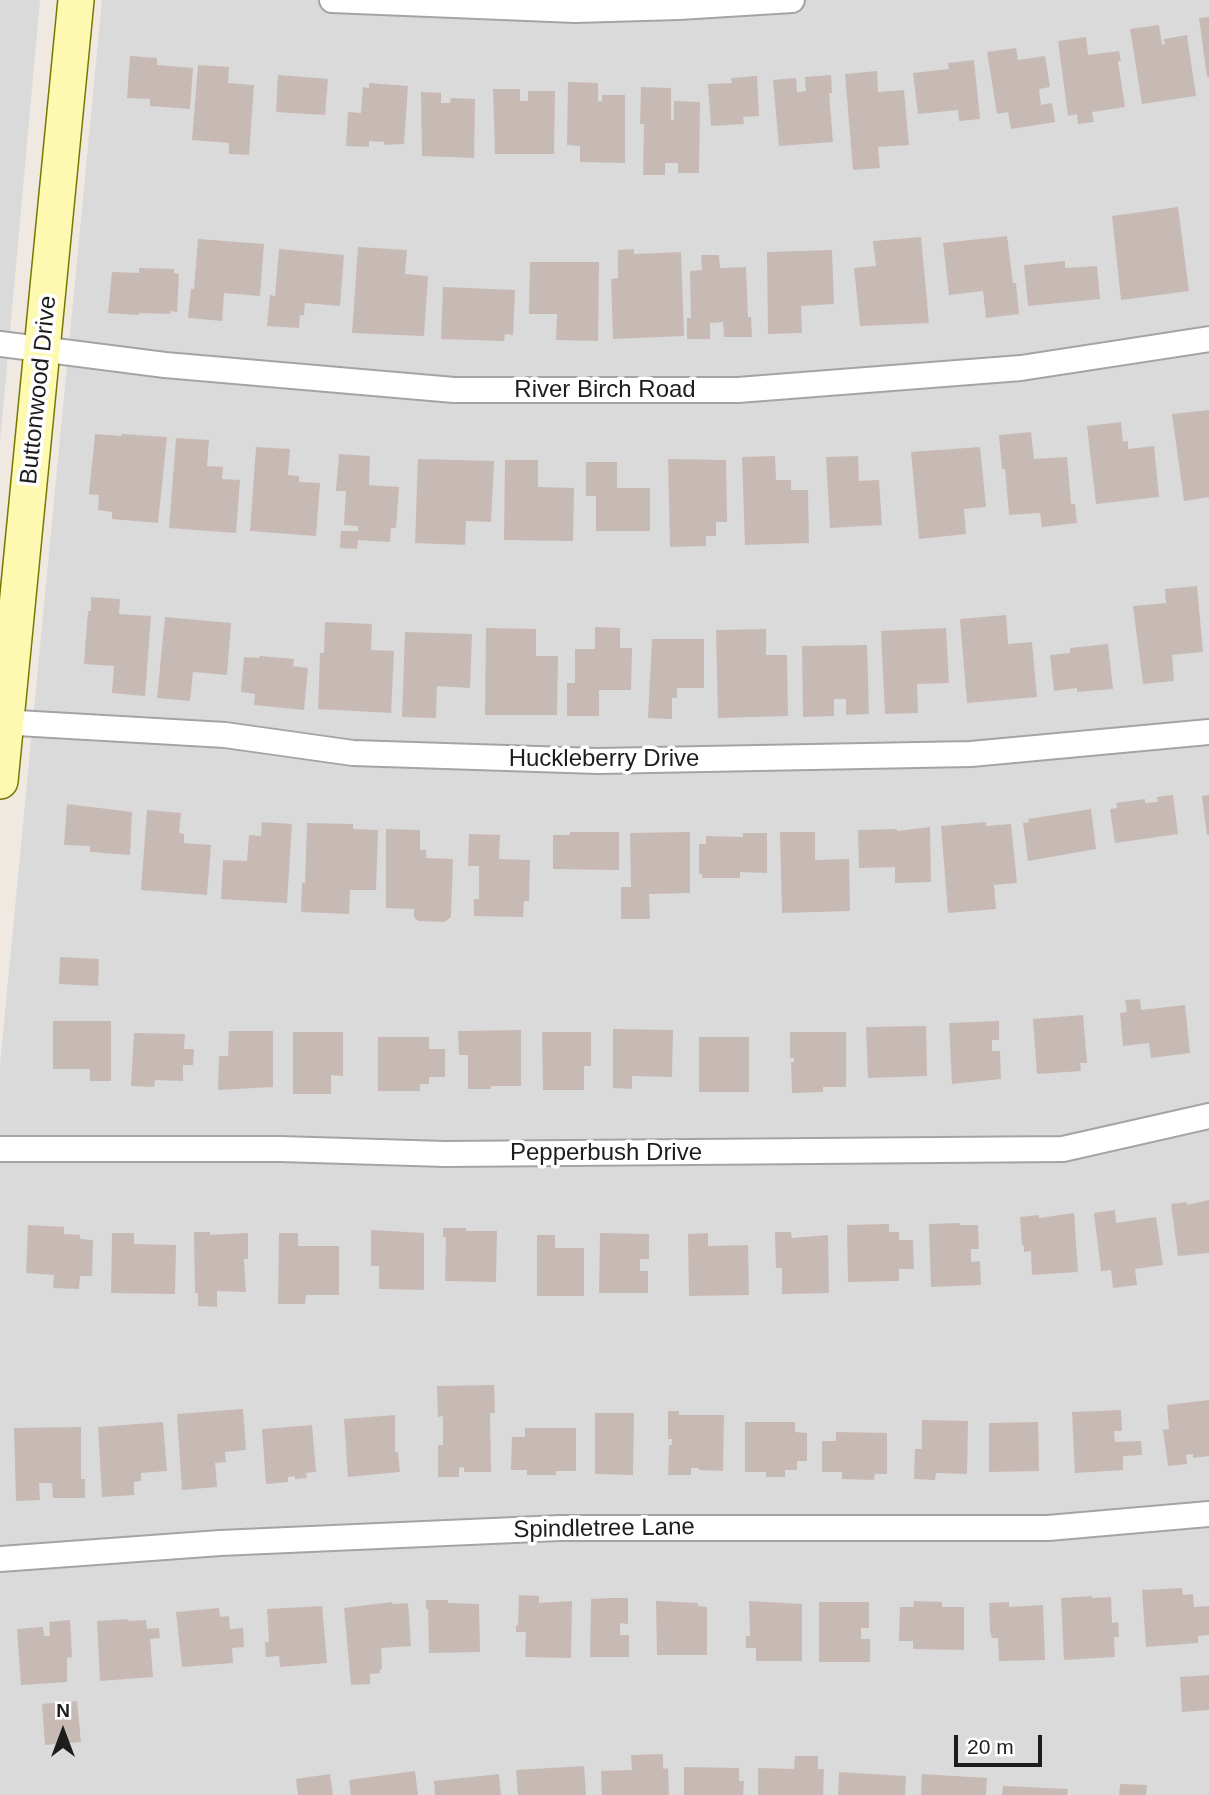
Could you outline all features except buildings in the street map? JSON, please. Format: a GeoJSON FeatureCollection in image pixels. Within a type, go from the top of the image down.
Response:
{"type":"FeatureCollection","features":[{"type":"Feature","properties":{"kind":"street","name":"Buttonwood Drive"},"geometry":{"type":"LineString","coordinates":[[0,781],[3,722],[43,349],[76,0]]}},
{"type":"Feature","properties":{"kind":"street"},"geometry":{"type":"LineString","coordinates":[[332,0],[575,10],[792,0]]}},
{"type":"Feature","properties":{"kind":"street","name":"River Birch Road"},"geometry":{"type":"LineString","coordinates":[[0,344],[165,365],[454,390],[738,390],[1021,368],[1209,339]]}},
{"type":"Feature","properties":{"kind":"street","name":"Huckleberry Drive"},"geometry":{"type":"LineString","coordinates":[[3,722],[225,735],[353,753],[598,761],[971,754],[1209,732]]}},
{"type":"Feature","properties":{"kind":"street","name":"Pepperbush Drive"},"geometry":{"type":"LineString","coordinates":[[0,1149],[280,1149],[445,1154],[1063,1149],[1209,1116]]}},
{"type":"Feature","properties":{"kind":"street","name":"Spindletree Lane"},"geometry":{"type":"LineString","coordinates":[[0,1559],[220,1543],[561,1528],[1048,1528],[1209,1514]]}},
{"type":"Feature","properties":{"kind":"shaded area"},"geometry":{"type":"Polygon","coordinates":[[[0,0],[40,0],[0,443],[0,0]]]}},
{"type":"Feature","properties":{"kind":"shaded area"},"geometry":{"type":"Polygon","coordinates":[[[102,0],[1209,0],[1209,1795],[0,1795],[0,1064],[102,0]]]}}]}
